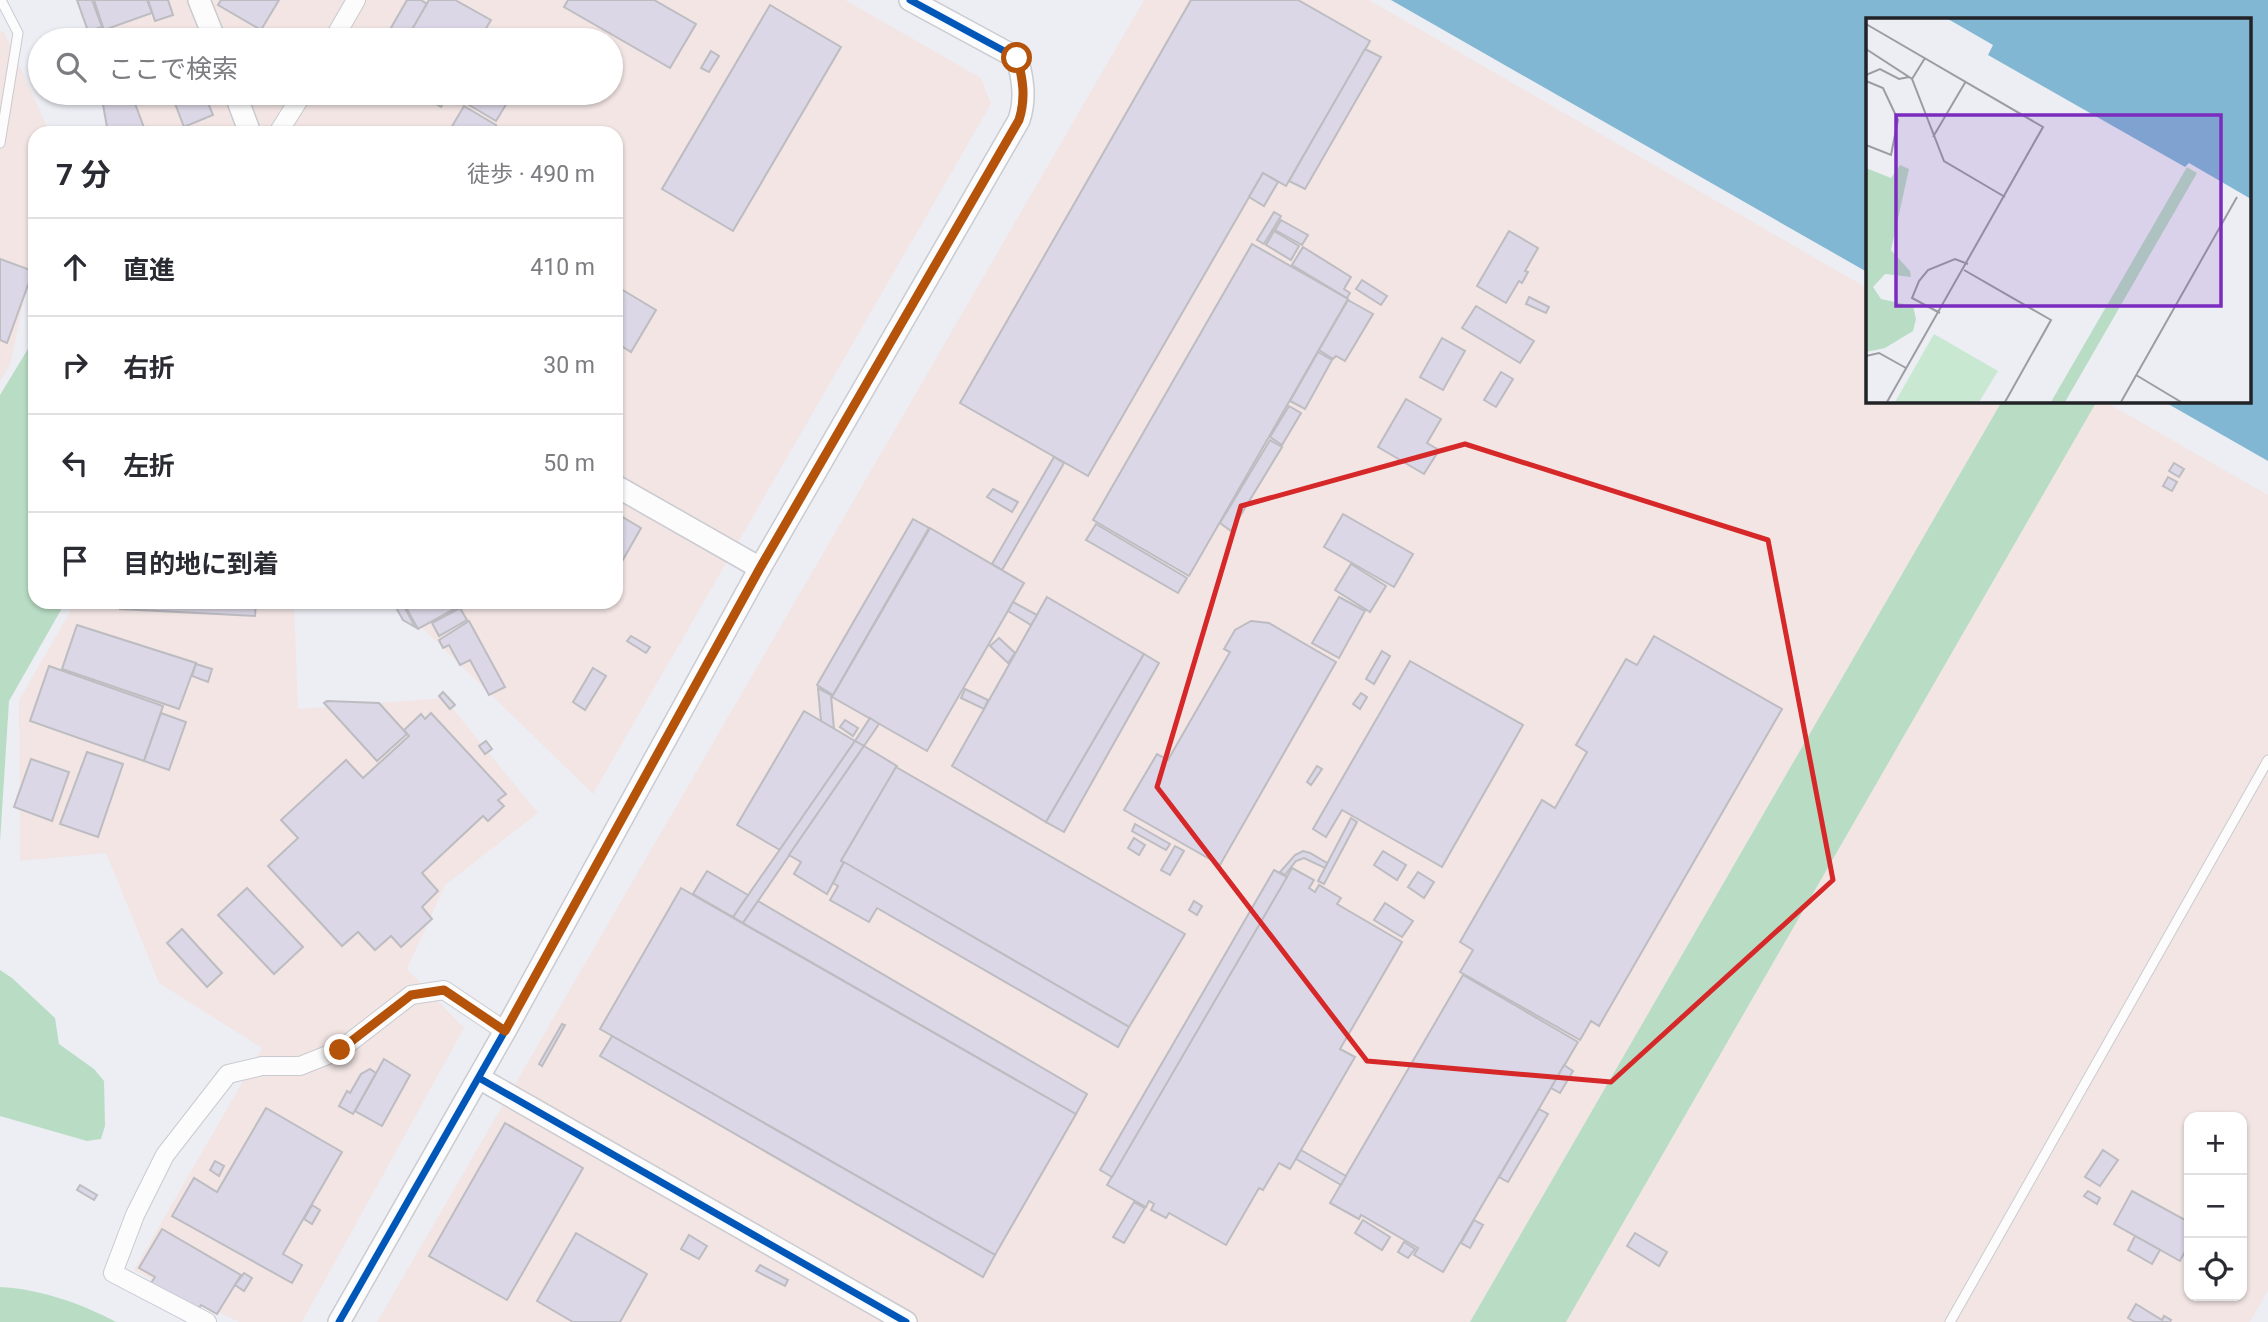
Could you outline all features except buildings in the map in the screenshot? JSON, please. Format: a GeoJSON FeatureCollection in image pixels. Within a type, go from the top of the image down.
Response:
{"type":"FeatureCollection","features":[{"type":"Feature","properties":{"kind":"street"},"geometry":{"type":"LineString","coordinates":[[200,0],[210,28]]}},
{"type":"Feature","properties":{"kind":"street"},"geometry":{"type":"LineString","coordinates":[[340,28],[356,0]]}},
{"type":"Feature","properties":{"kind":"street"},"geometry":{"type":"LineString","coordinates":[[340,1322],[479,1078],[760,568],[1019,120],[1023,107],[1023,79],[1017,58],[910,0]]}},
{"type":"Feature","properties":{"kind":"street"},"geometry":{"type":"LineString","coordinates":[[240,105],[247,126]]}},
{"type":"Feature","properties":{"kind":"street"},"geometry":{"type":"LineString","coordinates":[[282,126],[296,105]]}},
{"type":"Feature","properties":{"kind":"street"},"geometry":{"type":"LineString","coordinates":[[623,490],[760,568]]}},
{"type":"Feature","properties":{"kind":"street"},"geometry":{"type":"LineString","coordinates":[[207,1322],[113,1273],[135,1216],[165,1155],[228,1074],[261,1066],[300,1066],[340,1050],[411,995],[444,990],[505,1031]]}},
{"type":"Feature","properties":{"kind":"street"},"geometry":{"type":"LineString","coordinates":[[479,1078],[906,1322]]}},
{"type":"Feature","properties":{"kind":"lane"},"geometry":{"type":"LineString","coordinates":[[0,143],[18,33],[1,0]]}},
{"type":"Feature","properties":{"kind":"lane"},"geometry":{"type":"LineString","coordinates":[[1950,1322],[2268,760]]}},
{"type":"Feature","properties":{"kind":"highlighted area"},"geometry":{"type":"Polygon","coordinates":[[[1465,444],[1768,540],[1833,880],[1611,1082],[1367,1061],[1157,787],[1241,506],[1465,444]]]}},
{"type":"Feature","properties":{"kind":"shaded area"},"geometry":{"type":"Polygon","coordinates":[[[90,0],[845,0],[981,78],[991,104],[593,794],[404,609],[623,609],[623,126],[127,126],[121,105],[623,105],[623,28],[98,28],[90,0]]]}},
{"type":"Feature","properties":{"kind":"shaded area"},"geometry":{"type":"Polygon","coordinates":[[[1144,0],[1369,0],[1866,287],[1866,402],[2001,402],[1470,1322],[377,1322],[1144,0]]]}},
{"type":"Feature","properties":{"kind":"shaded area"},"geometry":{"type":"Polygon","coordinates":[[[0,31],[4,32],[28,85],[28,105],[37,105],[47,126],[28,126],[28,281],[10,365],[0,381],[0,31]]]}},
{"type":"Feature","properties":{"kind":"shaded area"},"geometry":{"type":"Polygon","coordinates":[[[2096,402],[2106,402],[2268,495],[2268,1290],[2250,1322],[1566,1322],[2096,402]]]}},
{"type":"Feature","properties":{"kind":"shaded area"},"geometry":{"type":"Polygon","coordinates":[[[71,609],[294,609],[298,709],[444,698],[538,813],[445,885],[407,969],[464,1028],[302,1322],[239,1322],[134,1270],[262,1048],[159,983],[106,853],[20,861],[19,700],[71,609]]]}},
{"type":"Feature","properties":{"kind":"green space"},"geometry":{"type":"Polygon","coordinates":[[[28,349],[28,609],[61,609],[9,701],[0,842],[0,395],[28,349]]]}},
{"type":"Feature","properties":{"kind":"green space"},"geometry":{"type":"Polygon","coordinates":[[[2001,402],[2096,402],[1566,1322],[1470,1322],[2001,402]]]}},
{"type":"Feature","properties":{"kind":"green space"},"geometry":{"type":"Polygon","coordinates":[[[0,970],[55,1018],[59,1044],[94,1069],[104,1081],[105,1126],[101,1139],[87,1141],[0,1116],[0,970]]]}},
{"type":"Feature","properties":{"kind":"green space"},"geometry":{"type":"Polygon","coordinates":[[[0,1287],[60,1298],[116,1322],[0,1322],[0,1287]]]}},
{"type":"Feature","properties":{"kind":"water"},"geometry":{"type":"Polygon","coordinates":[[[1391,0],[2268,0],[2268,461],[2165,402],[2250,402],[2250,18],[1866,18],[1866,271],[1391,0]]]}},
{"type":"Feature","properties":{"kind":"cycle path"},"geometry":{"type":"LineString","coordinates":[[339,1322],[505,1031],[760,568],[1019,120],[1023,89],[1017,58],[910,0]]}},
{"type":"Feature","properties":{"kind":"cycle path"},"geometry":{"type":"LineString","coordinates":[[479,1078],[906,1322]]}},
{"type":"Feature","properties":{"kind":"route"},"geometry":{"type":"LineString","coordinates":[[340,1050],[411,995],[444,990],[505,1031],[760,568],[1019,120],[1023,107],[1023,79],[1017,58]]}}]}
